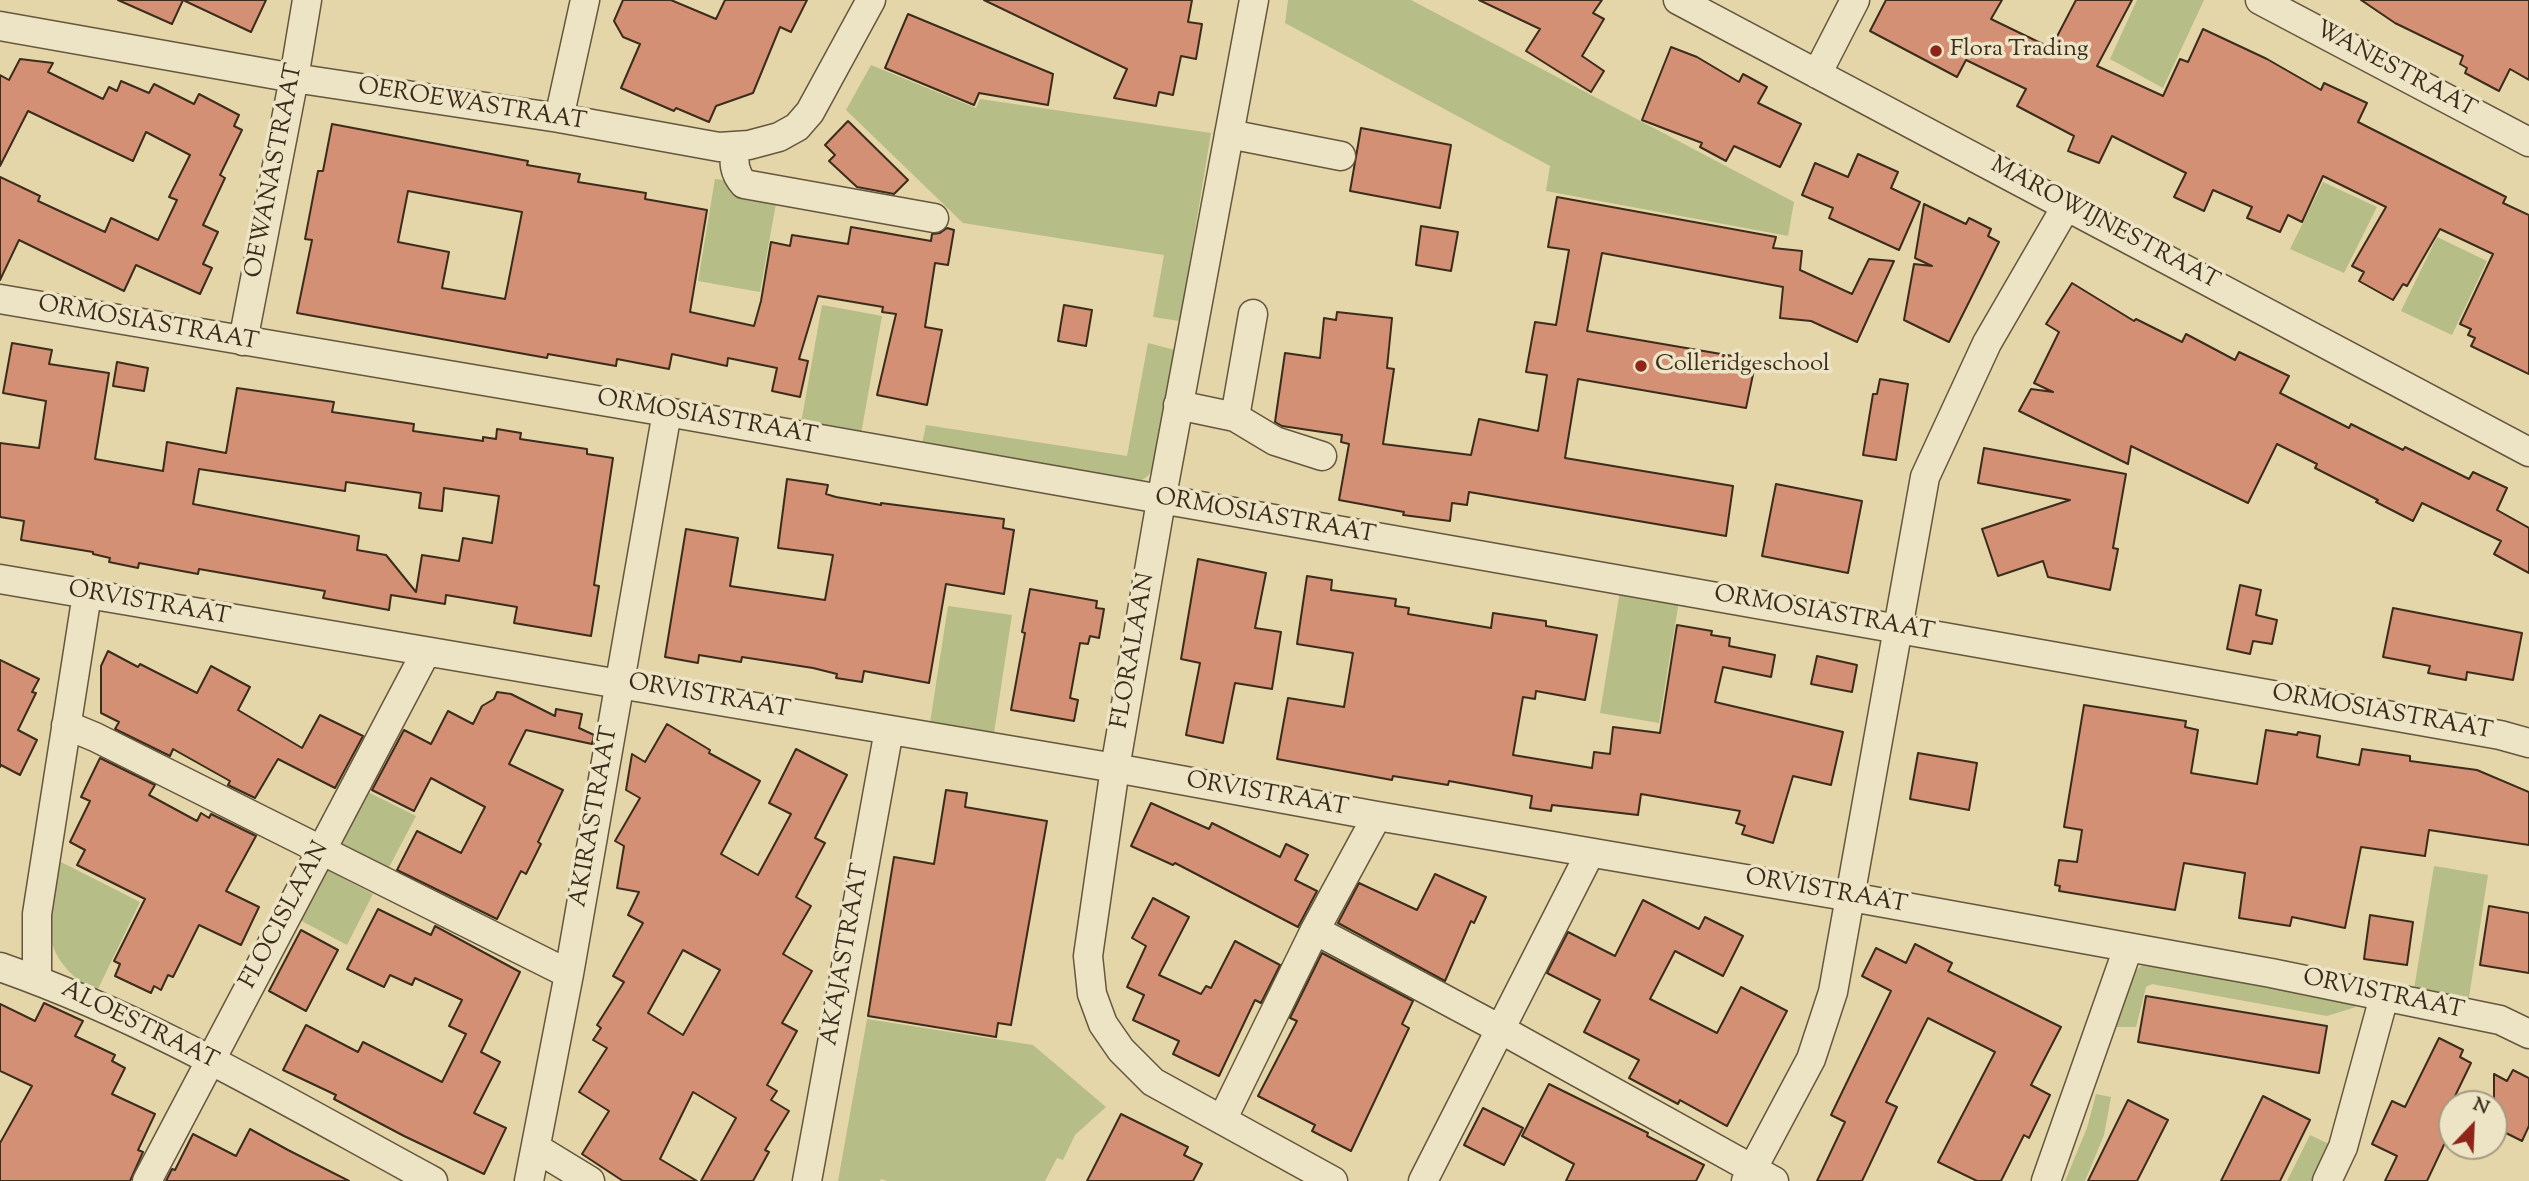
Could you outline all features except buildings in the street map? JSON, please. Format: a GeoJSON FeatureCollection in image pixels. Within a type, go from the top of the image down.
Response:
{"type":"FeatureCollection","features":[{"type":"Feature","properties":{"kind":"street","name":"OEWANASTRAAT"},"geometry":{"type":"LineString","coordinates":[[243,341],[307,0]]}},
{"type":"Feature","properties":{"kind":"street"},"geometry":{"type":"LineString","coordinates":[[559,118],[585,0]]}},
{"type":"Feature","properties":{"kind":"street","name":"OEROEWASTRAAT"},"geometry":{"type":"LineString","coordinates":[[0,26],[294,78],[559,118],[719,147],[749,145],[779,137],[797,127],[810,112],[871,0]]}},
{"type":"Feature","properties":{"kind":"street","name":"FLORALAAN"},"geometry":{"type":"LineString","coordinates":[[1254,0],[1161,500],[1115,768],[1088,956],[1091,994],[1103,1024],[1121,1050],[1153,1082],[1333,1181]]}},
{"type":"Feature","properties":{"kind":"street","name":"MAROWIJNESTRAAT"},"geometry":{"type":"LineString","coordinates":[[1678,0],[2529,452]]}},
{"type":"Feature","properties":{"kind":"street"},"geometry":{"type":"LineString","coordinates":[[1816,74],[1855,0]]}},
{"type":"Feature","properties":{"kind":"street","name":"WANESTRAAT"},"geometry":{"type":"LineString","coordinates":[[2260,0],[2529,142]]}},
{"type":"Feature","properties":{"kind":"street"},"geometry":{"type":"LineString","coordinates":[[1229,134],[1341,156]]}},
{"type":"Feature","properties":{"kind":"street"},"geometry":{"type":"LineString","coordinates":[[735,146],[734,167],[744,184],[934,218]]}},
{"type":"Feature","properties":{"kind":"street"},"geometry":{"type":"LineString","coordinates":[[1315,930],[1500,1029],[1757,1177],[1811,1059],[1833,992],[1925,477],[1987,343],[2067,205]]}},
{"type":"Feature","properties":{"kind":"street","name":"ORMOSIASTRAAT"},"geometry":{"type":"LineString","coordinates":[[0,299],[667,412],[1898,628],[2500,734],[2529,743]]}},
{"type":"Feature","properties":{"kind":"street"},"geometry":{"type":"LineString","coordinates":[[1235,417],[1253,314]]}},
{"type":"Feature","properties":{"kind":"street"},"geometry":{"type":"LineString","coordinates":[[1178,405],[1235,417],[1275,442],[1321,456]]}},
{"type":"Feature","properties":{"kind":"street","name":"AKIRASTRAAT"},"geometry":{"type":"LineString","coordinates":[[529,1181],[569,974],[667,412]]}},
{"type":"Feature","properties":{"kind":"street","name":"ORVISTRAAT"},"geometry":{"type":"LineString","coordinates":[[0,579],[1115,768],[1851,897],[2271,973],[2500,1020],[2529,1034]]}},
{"type":"Feature","properties":{"kind":"street","name":"ALOESTRAAT"},"geometry":{"type":"LineString","coordinates":[[87,594],[37,914],[37,979],[75,994],[209,1061],[433,1181]]}},
{"type":"Feature","properties":{"kind":"street","name":"FLOCISLAAN"},"geometry":{"type":"LineString","coordinates":[[147,1181],[426,652]]}},
{"type":"Feature","properties":{"kind":"street"},"geometry":{"type":"LineString","coordinates":[[66,725],[95,737],[569,974]]}},
{"type":"Feature","properties":{"kind":"street","name":"AKAJASTRAAT"},"geometry":{"type":"LineString","coordinates":[[807,1181],[889,730]]}},
{"type":"Feature","properties":{"kind":"street"},"geometry":{"type":"LineString","coordinates":[[1222,1120],[1315,930],[1377,816]]}},
{"type":"Feature","properties":{"kind":"street"},"geometry":{"type":"LineString","coordinates":[[1423,1181],[1590,853]]}},
{"type":"Feature","properties":{"kind":"street"},"geometry":{"type":"LineString","coordinates":[[2046,1181],[2128,948]]}},
{"type":"Feature","properties":{"kind":"street"},"geometry":{"type":"LineString","coordinates":[[0,967],[37,979]]}},
{"type":"Feature","properties":{"kind":"street"},"geometry":{"type":"LineString","coordinates":[[2327,1181],[2343,1147],[2384,997]]}},
{"type":"Feature","properties":{"kind":"street"},"geometry":{"type":"LineString","coordinates":[[536,1148],[590,1181]]}},
{"type":"Feature","properties":{"kind":"green space"},"geometry":{"type":"Polygon","coordinates":[[[1288,0],[1411,0],[1794,202],[1788,236],[1546,191],[1550,166],[1285,23],[1288,0]]]}},
{"type":"Feature","properties":{"kind":"green space"},"geometry":{"type":"Polygon","coordinates":[[[2137,0],[2204,0],[2163,88],[2110,59],[2137,0]]]}},
{"type":"Feature","properties":{"kind":"green space"},"geometry":{"type":"Polygon","coordinates":[[[871,65],[976,108],[980,99],[1211,133],[1180,321],[1153,317],[1164,255],[963,223],[846,110],[871,65]]]}},
{"type":"Feature","properties":{"kind":"green space"},"geometry":{"type":"Polygon","coordinates":[[[715,179],[732,181],[777,198],[760,292],[698,281],[715,179]]]}},
{"type":"Feature","properties":{"kind":"green space"},"geometry":{"type":"Polygon","coordinates":[[[2323,182],[2377,207],[2344,273],[2290,249],[2323,182]]]}},
{"type":"Feature","properties":{"kind":"green space"},"geometry":{"type":"Polygon","coordinates":[[[2437,237],[2487,261],[2452,335],[2401,311],[2437,237]]]}},
{"type":"Feature","properties":{"kind":"green space"},"geometry":{"type":"Polygon","coordinates":[[[822,305],[882,316],[861,434],[801,423],[822,305]]]}},
{"type":"Feature","properties":{"kind":"green space"},"geometry":{"type":"Polygon","coordinates":[[[1148,343],[1175,350],[1155,464],[1147,477],[1141,480],[1133,483],[922,444],[926,425],[1127,456],[1148,343]]]}},
{"type":"Feature","properties":{"kind":"green space"},"geometry":{"type":"Polygon","coordinates":[[[1620,591],[1679,601],[1659,723],[1600,713],[1620,591]]]}},
{"type":"Feature","properties":{"kind":"green space"},"geometry":{"type":"Polygon","coordinates":[[[948,606],[1012,615],[994,733],[930,723],[948,606]]]}},
{"type":"Feature","properties":{"kind":"green space"},"geometry":{"type":"Polygon","coordinates":[[[364,790],[416,816],[386,873],[337,849],[364,790]]]}},
{"type":"Feature","properties":{"kind":"green space"},"geometry":{"type":"Polygon","coordinates":[[[57,860],[140,902],[96,993],[76,978],[54,950],[49,919],[57,860]]]}},
{"type":"Feature","properties":{"kind":"green space"},"geometry":{"type":"Polygon","coordinates":[[[2434,866],[2488,875],[2469,997],[2414,989],[2434,866]]]}},
{"type":"Feature","properties":{"kind":"green space"},"geometry":{"type":"Polygon","coordinates":[[[325,869],[373,894],[347,945],[298,919],[325,869]]]}},
{"type":"Feature","properties":{"kind":"green space"},"geometry":{"type":"Polygon","coordinates":[[[2154,963],[2346,1000],[2356,1007],[2327,1016],[2152,984],[2146,987],[2136,1027],[2114,1027],[2132,974],[2141,966],[2154,963]]]}},
{"type":"Feature","properties":{"kind":"green space"},"geometry":{"type":"Polygon","coordinates":[[[867,1019],[1033,1045],[1106,1107],[1075,1135],[1063,1160],[1057,1158],[1045,1181],[838,1181],[867,1019]]]}},
{"type":"Feature","properties":{"kind":"green space"},"geometry":{"type":"Polygon","coordinates":[[[2096,1094],[2111,1097],[2104,1135],[2085,1181],[2065,1181],[2087,1128],[2096,1094]]]}},
{"type":"Feature","properties":{"kind":"green space"},"geometry":{"type":"Polygon","coordinates":[[[2310,1135],[2331,1145],[2315,1181],[2287,1181],[2310,1135]]]}},
{"type":"Feature","properties":{"kind":"place","name":"Flora Trading"},"geometry":{"type":"Point","coordinates":[1936,51]}},
{"type":"Feature","properties":{"kind":"place","name":"Colleridgeschool"},"geometry":{"type":"Point","coordinates":[1641,366]}}]}
